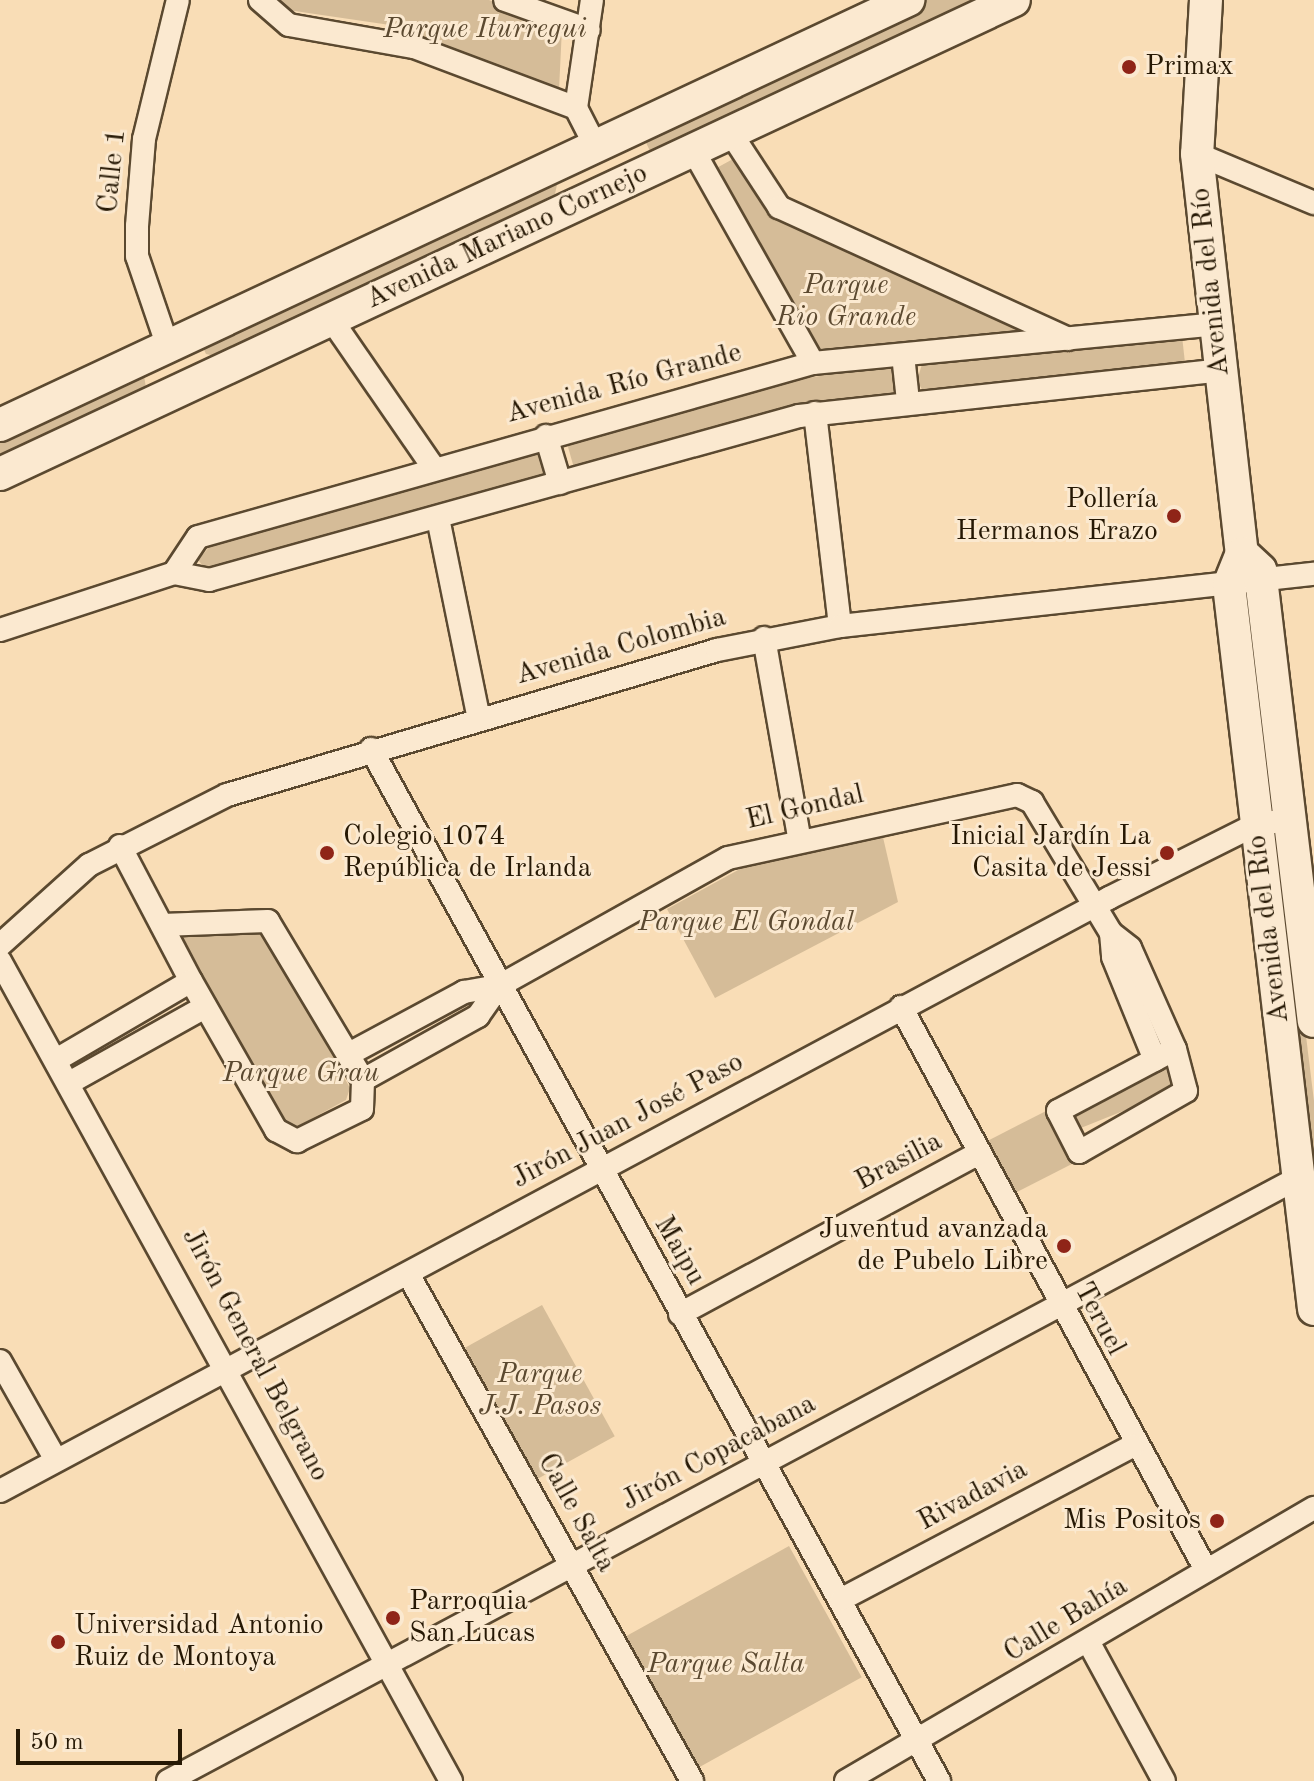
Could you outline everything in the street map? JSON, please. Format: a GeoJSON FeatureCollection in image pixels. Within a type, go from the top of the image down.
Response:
{"type":"FeatureCollection","features":[{"type":"Feature","properties":{"kind":"main road","name":"Avenida Mariano Cornejo"},"geometry":{"type":"LineString","coordinates":[[0,425],[908,0]]}},
{"type":"Feature","properties":{"kind":"main road","name":"Avenida Mariano Cornejo"},"geometry":{"type":"LineString","coordinates":[[0,474],[1014,0]]}},
{"type":"Feature","properties":{"kind":"main road","name":"Avenida del Río"},"geometry":{"type":"LineString","coordinates":[[1207,3],[1197,154],[1242,553],[1229,585],[1314,1309]]}},
{"type":"Feature","properties":{"kind":"main road"},"geometry":{"type":"LineString","coordinates":[[593,197],[575,180],[594,147],[633,154],[634,177]]}},
{"type":"Feature","properties":{"kind":"main road"},"geometry":{"type":"LineString","coordinates":[[172,345],[204,355],[191,385],[161,374],[172,345]]}},
{"type":"Feature","properties":{"kind":"main road","name":"Avenida del Río"},"geometry":{"type":"LineString","coordinates":[[1242,553],[1262,581],[1290,820],[1305,866],[1314,1021]]}},
{"type":"Feature","properties":{"kind":"street","name":"Calle 1"},"geometry":{"type":"LineString","coordinates":[[172,345],[137,256],[137,226],[144,139],[178,0]]}},
{"type":"Feature","properties":{"kind":"street"},"geometry":{"type":"LineString","coordinates":[[260,0],[289,25],[414,47],[576,108]]}},
{"type":"Feature","properties":{"kind":"street"},"geometry":{"type":"LineString","coordinates":[[505,0],[589,30]]}},
{"type":"Feature","properties":{"kind":"street"},"geometry":{"type":"LineString","coordinates":[[592,0],[576,108],[594,147]]}},
{"type":"Feature","properties":{"kind":"street"},"geometry":{"type":"LineString","coordinates":[[730,132],[779,207],[1069,340]]}},
{"type":"Feature","properties":{"kind":"street"},"geometry":{"type":"LineString","coordinates":[[693,150],[813,363]]}},
{"type":"Feature","properties":{"kind":"street"},"geometry":{"type":"LineString","coordinates":[[1197,154],[1314,203]]}},
{"type":"Feature","properties":{"kind":"street"},"geometry":{"type":"LineString","coordinates":[[331,319],[433,467]]}},
{"type":"Feature","properties":{"kind":"street","name":"Avenida Río Grande"},"geometry":{"type":"LineString","coordinates":[[174,573],[198,537],[433,467],[813,363],[1215,324]]}},
{"type":"Feature","properties":{"kind":"street"},"geometry":{"type":"LineString","coordinates":[[903,355],[908,401]]}},
{"type":"Feature","properties":{"kind":"street"},"geometry":{"type":"LineString","coordinates":[[0,630],[174,573],[209,580],[815,413],[1221,370]]}},
{"type":"Feature","properties":{"kind":"street"},"geometry":{"type":"LineString","coordinates":[[815,413],[840,626]]}},
{"type":"Feature","properties":{"kind":"street"},"geometry":{"type":"LineString","coordinates":[[546,436],[560,483]]}},
{"type":"Feature","properties":{"kind":"street"},"geometry":{"type":"LineString","coordinates":[[438,518],[479,719]]}},
{"type":"Feature","properties":{"kind":"street","name":"Avenida Colombia"},"geometry":{"type":"LineString","coordinates":[[0,945],[58,888],[120,846],[227,795],[371,749],[764,638],[840,626],[1314,574]]}},
{"type":"Feature","properties":{"kind":"street"},"geometry":{"type":"LineString","coordinates":[[764,638],[799,837]]}},
{"type":"Feature","properties":{"kind":"street","name":"Maipu"},"geometry":{"type":"LineString","coordinates":[[371,749],[598,1172],[921,1739],[939,1781]]}},
{"type":"Feature","properties":{"kind":"street","name":"El Gondal"},"geometry":{"type":"LineString","coordinates":[[349,1054],[464,992],[499,986],[728,858],[799,837],[1017,795],[1032,802],[1111,933],[1113,957],[1165,1054],[1181,1098],[1085,1152],[1058,1111],[1165,1054]]}},
{"type":"Feature","properties":{"kind":"street","name":"Jirón Juan José Paso"},"geometry":{"type":"LineString","coordinates":[[0,1491],[901,1007],[1257,824],[1290,820]]}},
{"type":"Feature","properties":{"kind":"street"},"geometry":{"type":"LineString","coordinates":[[120,846],[205,1007],[285,1137],[297,1141],[362,1109],[363,1080],[268,921],[162,925]]}},
{"type":"Feature","properties":{"kind":"street","name":"Jirón General Belgrano"},"geometry":{"type":"LineString","coordinates":[[0,961],[227,1367],[384,1666],[451,1781]]}},
{"type":"Feature","properties":{"kind":"street"},"geometry":{"type":"LineString","coordinates":[[56,1060],[191,981]]}},
{"type":"Feature","properties":{"kind":"street","name":"El Gondal"},"geometry":{"type":"LineString","coordinates":[[363,1080],[478,1016],[499,986]]}},
{"type":"Feature","properties":{"kind":"street"},"geometry":{"type":"LineString","coordinates":[[69,1083],[205,1007]]}},
{"type":"Feature","properties":{"kind":"street","name":"Teruel"},"geometry":{"type":"LineString","coordinates":[[901,1007],[1132,1446],[1206,1570]]}},
{"type":"Feature","properties":{"kind":"street","name":"Brasilia"},"geometry":{"type":"LineString","coordinates":[[680,1314],[977,1154]]}},
{"type":"Feature","properties":{"kind":"street","name":"Jirón Copacabana"},"geometry":{"type":"LineString","coordinates":[[168,1781],[1298,1178]]}},
{"type":"Feature","properties":{"kind":"street","name":"Calle Salta"},"geometry":{"type":"LineString","coordinates":[[408,1274],[692,1781]]}},
{"type":"Feature","properties":{"kind":"street"},"geometry":{"type":"LineString","coordinates":[[0,1361],[56,1460]]}},
{"type":"Feature","properties":{"kind":"street","name":"Rivadavia"},"geometry":{"type":"LineString","coordinates":[[842,1599],[1132,1446]]}},
{"type":"Feature","properties":{"kind":"street","name":"Calle Bahía"},"geometry":{"type":"LineString","coordinates":[[846,1781],[1089,1643],[1206,1570],[1314,1508]]}},
{"type":"Feature","properties":{"kind":"street"},"geometry":{"type":"LineString","coordinates":[[1089,1643],[1164,1781]]}},
{"type":"Feature","properties":{"kind":"green space","name":"Parque Iturregui"},"geometry":{"type":"Polygon","coordinates":[[[274,0],[489,0],[562,28],[559,90],[390,25],[281,9],[274,0]]]}},
{"type":"Feature","properties":{"kind":"green space"},"geometry":{"type":"Polygon","coordinates":[[[909,0],[979,0],[650,151],[638,126],[909,0]]]}},
{"type":"Feature","properties":{"kind":"green space"},"geometry":{"type":"Polygon","coordinates":[[[563,157],[555,194],[215,356],[206,354],[198,337],[563,157]]]}},
{"type":"Feature","properties":{"kind":"green space","name":"Parque Rio Grande"},"geometry":{"type":"Polygon","coordinates":[[[733,159],[766,212],[1022,326],[1023,335],[820,355],[711,171],[733,159]]]}},
{"type":"Feature","properties":{"kind":"green space"},"geometry":{"type":"Polygon","coordinates":[[[1182,336],[1185,363],[923,391],[917,381],[922,364],[1182,336]]]}},
{"type":"Feature","properties":{"kind":"green space"},"geometry":{"type":"Polygon","coordinates":[[[142,363],[146,388],[0,456],[0,423],[142,363]]]}},
{"type":"Feature","properties":{"kind":"green space"},"geometry":{"type":"Polygon","coordinates":[[[891,364],[895,395],[574,468],[566,440],[767,385],[891,364]]]}},
{"type":"Feature","properties":{"kind":"green space"},"geometry":{"type":"Polygon","coordinates":[[[541,450],[549,479],[209,573],[198,560],[211,545],[541,450]]]}},
{"type":"Feature","properties":{"kind":"green space","name":"Parque El Gondal"},"geometry":{"type":"Polygon","coordinates":[[[882,833],[898,902],[715,998],[667,909],[749,864],[882,833]]]}},
{"type":"Feature","properties":{"kind":"green space"},"geometry":{"type":"Polygon","coordinates":[[[1282,841],[1314,1101],[1314,1234],[1267,843],[1282,841]]]}},
{"type":"Feature","properties":{"kind":"green space","name":"Parque Grau"},"geometry":{"type":"Polygon","coordinates":[[[262,927],[350,1088],[346,1100],[298,1126],[280,1117],[181,941],[188,932],[262,927]]]}},
{"type":"Feature","properties":{"kind":"green space"},"geometry":{"type":"Polygon","coordinates":[[[1167,1062],[1178,1089],[1078,1129],[1067,1102],[1167,1062]]]}},
{"type":"Feature","properties":{"kind":"green space"},"geometry":{"type":"Polygon","coordinates":[[[1050,1109],[1077,1162],[1012,1195],[985,1142],[1050,1109]]]}},
{"type":"Feature","properties":{"kind":"green space","name":"Parque J.J. Pasos"},"geometry":{"type":"Polygon","coordinates":[[[542,1305],[615,1436],[538,1479],[465,1348],[542,1305]]]}},
{"type":"Feature","properties":{"kind":"green space","name":"Parque Salta"},"geometry":{"type":"Polygon","coordinates":[[[789,1546],[862,1677],[696,1769],[623,1638],[789,1546]]]}},
{"type":"Feature","properties":{"kind":"place","name":"Primax"},"geometry":{"type":"Point","coordinates":[1129,67]}},
{"type":"Feature","properties":{"kind":"place","name":"Pollería Hermanos Erazo"},"geometry":{"type":"Point","coordinates":[1174,516]}},
{"type":"Feature","properties":{"kind":"place","name":"Colegio 1074 República de Irlanda"},"geometry":{"type":"Point","coordinates":[327,853]}},
{"type":"Feature","properties":{"kind":"place","name":"Inicial Jardín La Casita de Jessi"},"geometry":{"type":"Point","coordinates":[1167,853]}},
{"type":"Feature","properties":{"kind":"place","name":"Juventud avanzada de Pubelo Libre"},"geometry":{"type":"Point","coordinates":[1064,1246]}},
{"type":"Feature","properties":{"kind":"place","name":"Mis Positos"},"geometry":{"type":"Point","coordinates":[1217,1521]}},
{"type":"Feature","properties":{"kind":"place","name":"Parroquia San Lucas"},"geometry":{"type":"Point","coordinates":[393,1618]}},
{"type":"Feature","properties":{"kind":"place","name":"Universidad Antonio Ruiz de Montoya"},"geometry":{"type":"Point","coordinates":[58,1642]}}]}
